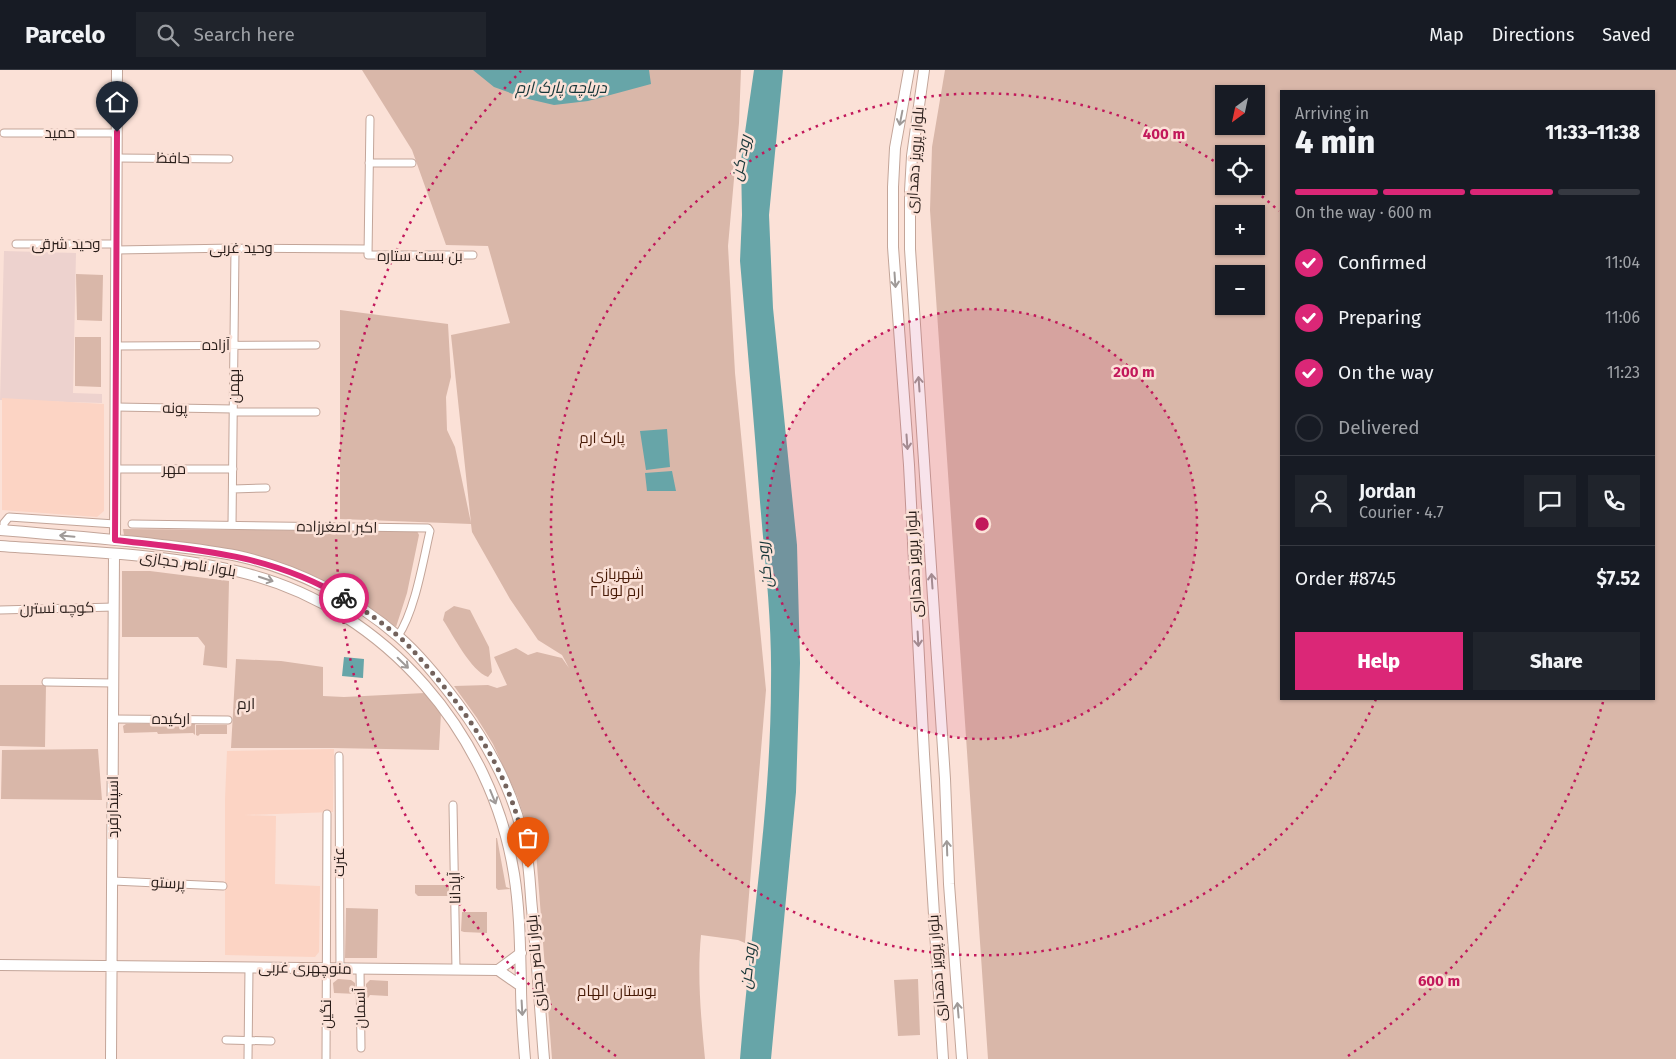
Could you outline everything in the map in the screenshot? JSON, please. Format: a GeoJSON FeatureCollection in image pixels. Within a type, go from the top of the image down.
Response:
{"type":"FeatureCollection","features":[{"type":"Feature","properties":{"kind":"main road"},"geometry":{"type":"LineString","coordinates":[[115,540],[117,70]]}},
{"type":"Feature","properties":{"kind":"main road","name":"بلوار پرویز دهداری"},"geometry":{"type":"LineString","coordinates":[[909,70],[895,148],[893,247],[909,465],[924,754],[943,1059]]}},
{"type":"Feature","properties":{"kind":"main road","name":"بلوار پرویز دهداری"},"geometry":{"type":"LineString","coordinates":[[924,70],[912,156],[910,249],[945,779],[949,884],[962,1059]]}},
{"type":"Feature","properties":{"kind":"main road","name":"بلوار ناصر حجازی"},"geometry":{"type":"LineString","coordinates":[[2,530],[210,551],[272,566],[302,577],[333,592],[398,636],[443,684],[473,724],[509,793],[526,850],[544,1059]]}},
{"type":"Feature","properties":{"kind":"main road","name":"بلوار ناصر حجازی"},"geometry":{"type":"LineString","coordinates":[[0,546],[114,554],[179,561],[216,566],[250,574],[313,598],[378,640],[403,662],[443,707],[477,760],[506,835],[514,874],[521,953],[525,1059]]}},
{"type":"Feature","properties":{"kind":"main road","name":"اسپندارفرد"},"geometry":{"type":"LineString","coordinates":[[111,1059],[114,554]]}},
{"type":"Feature","properties":{"kind":"main road"},"geometry":{"type":"LineString","coordinates":[[521,953],[498,970],[521,986]]}},
{"type":"Feature","properties":{"kind":"main road","name":"منوچهری غربی"},"geometry":{"type":"LineString","coordinates":[[0,965],[498,970]]}},
{"type":"Feature","properties":{"kind":"street"},"geometry":{"type":"LineString","coordinates":[[367,252],[370,118]]}},
{"type":"Feature","properties":{"kind":"street","name":"حمید"},"geometry":{"type":"LineString","coordinates":[[4,132],[117,132]]}},
{"type":"Feature","properties":{"kind":"street","name":"حافظ"},"geometry":{"type":"LineString","coordinates":[[116,158],[229,159]]}},
{"type":"Feature","properties":{"kind":"street"},"geometry":{"type":"LineString","coordinates":[[369,163],[412,163]]}},
{"type":"Feature","properties":{"kind":"street","name":"وحید شرقی"},"geometry":{"type":"LineString","coordinates":[[16,244],[116,247]]}},
{"type":"Feature","properties":{"kind":"street","name":"وحید غربی"},"geometry":{"type":"LineString","coordinates":[[116,247],[367,252]]}},
{"type":"Feature","properties":{"kind":"street","name":"بهمن"},"geometry":{"type":"LineString","coordinates":[[232,525],[235,248]]}},
{"type":"Feature","properties":{"kind":"street","name":"بن بست ستاره"},"geometry":{"type":"LineString","coordinates":[[367,252],[473,255]]}},
{"type":"Feature","properties":{"kind":"street","name":"آزاده"},"geometry":{"type":"LineString","coordinates":[[116,346],[316,344]]}},
{"type":"Feature","properties":{"kind":"street","name":"پونه"},"geometry":{"type":"LineString","coordinates":[[116,407],[316,412]]}},
{"type":"Feature","properties":{"kind":"street","name":"مهر"},"geometry":{"type":"LineString","coordinates":[[116,468],[233,469]]}},
{"type":"Feature","properties":{"kind":"street"},"geometry":{"type":"LineString","coordinates":[[233,488],[266,488]]}},
{"type":"Feature","properties":{"kind":"street"},"geometry":{"type":"LineString","coordinates":[[2,530],[9,517],[115,524]]}},
{"type":"Feature","properties":{"kind":"street","name":"اکبر اصغرزاده"},"geometry":{"type":"LineString","coordinates":[[132,524],[429,529],[412,603],[403,629],[398,636]]}},
{"type":"Feature","properties":{"kind":"street","name":"کوچه نسترن"},"geometry":{"type":"LineString","coordinates":[[0,610],[114,607]]}},
{"type":"Feature","properties":{"kind":"street"},"geometry":{"type":"LineString","coordinates":[[46,682],[114,683]]}},
{"type":"Feature","properties":{"kind":"street","name":"ارکیده"},"geometry":{"type":"LineString","coordinates":[[114,719],[228,720]]}},
{"type":"Feature","properties":{"kind":"street","name":"عترت"},"geometry":{"type":"LineString","coordinates":[[339,756],[340,968]]}},
{"type":"Feature","properties":{"kind":"street","name":"آپادانا"},"geometry":{"type":"LineString","coordinates":[[454,805],[456,970]]}},
{"type":"Feature","properties":{"kind":"street","name":"نگین"},"geometry":{"type":"LineString","coordinates":[[326,1059],[327,814]]}},
{"type":"Feature","properties":{"kind":"street","name":"پرستو"},"geometry":{"type":"LineString","coordinates":[[113,881],[223,886]]}},
{"type":"Feature","properties":{"kind":"street"},"geometry":{"type":"LineString","coordinates":[[248,1059],[249,968]]}},
{"type":"Feature","properties":{"kind":"street","name":"آسمان"},"geometry":{"type":"LineString","coordinates":[[360,969],[361,1048]]}},
{"type":"Feature","properties":{"kind":"street"},"geometry":{"type":"LineString","coordinates":[[226,1040],[271,1041]]}},
{"type":"Feature","properties":{"kind":"shaded area"},"geometry":{"type":"Polygon","coordinates":[[[4,251],[76,253],[73,393],[102,394],[102,403],[0,400],[4,251]]]}},
{"type":"Feature","properties":{"kind":"shaded area"},"geometry":{"type":"Polygon","coordinates":[[[2,398],[104,404],[104,511],[97,517],[2,510],[2,398]]]}},
{"type":"Feature","properties":{"kind":"shaded area"},"geometry":{"type":"Polygon","coordinates":[[[334,749],[333,812],[244,815],[276,816],[275,884],[320,886],[319,952],[315,957],[225,955],[225,799],[227,751],[334,749]]]}},
{"type":"Feature","properties":{"kind":"green space","name":"پارک ارم"},"geometry":{"type":"Polygon","coordinates":[[[362,70],[741,70],[739,123],[728,246],[735,373],[766,690],[745,943],[738,940],[701,935],[699,982],[705,1059],[552,1059],[536,852],[517,796],[493,744],[454,686],[488,685],[497,688],[507,685],[494,657],[516,648],[528,655],[537,652],[562,658],[569,668],[562,655],[538,640],[510,599],[472,532],[471,524],[340,519],[340,310],[448,324],[451,377],[446,397],[447,430],[455,447],[471,523],[451,335],[510,323],[488,246],[446,245],[412,150],[362,70]]]}},
{"type":"Feature","properties":{"kind":"green space"},"geometry":{"type":"Polygon","coordinates":[[[945,70],[1676,70],[1676,1059],[988,1059],[930,210],[932,147],[945,70]]]}},
{"type":"Feature","properties":{"kind":"green space"},"geometry":{"type":"Polygon","coordinates":[[[76,274],[103,275],[102,321],[77,320],[76,274]]]}},
{"type":"Feature","properties":{"kind":"green space"},"geometry":{"type":"Polygon","coordinates":[[[75,337],[101,337],[101,387],[75,386],[75,337]]]}},
{"type":"Feature","properties":{"kind":"green space"},"geometry":{"type":"Polygon","coordinates":[[[123,529],[417,531],[419,535],[407,593],[396,627],[335,587],[285,565],[233,550],[124,535],[123,529]]]}},
{"type":"Feature","properties":{"kind":"green space"},"geometry":{"type":"Polygon","coordinates":[[[122,571],[150,571],[229,581],[227,668],[203,665],[205,646],[198,637],[122,637],[122,571]]]}},
{"type":"Feature","properties":{"kind":"green space"},"geometry":{"type":"Polygon","coordinates":[[[454,606],[470,610],[489,647],[492,672],[488,677],[475,668],[443,620],[445,612],[454,606]]]}},
{"type":"Feature","properties":{"kind":"green space"},"geometry":{"type":"Polygon","coordinates":[[[236,659],[281,661],[323,667],[323,696],[344,697],[425,693],[441,713],[439,750],[231,748],[236,659]]]}},
{"type":"Feature","properties":{"kind":"green space"},"geometry":{"type":"Polygon","coordinates":[[[0,685],[46,685],[45,747],[0,746],[0,685]]]}},
{"type":"Feature","properties":{"kind":"green space"},"geometry":{"type":"Polygon","coordinates":[[[126,724],[195,724],[195,735],[193,733],[124,733],[123,726],[126,724]]]}},
{"type":"Feature","properties":{"kind":"green space"},"geometry":{"type":"Polygon","coordinates":[[[196,725],[227,725],[227,734],[200,734],[198,736],[196,735],[196,725]]]}},
{"type":"Feature","properties":{"kind":"green space"},"geometry":{"type":"Polygon","coordinates":[[[98,749],[102,800],[1,799],[2,750],[98,749]]]}},
{"type":"Feature","properties":{"kind":"green space"},"geometry":{"type":"Polygon","coordinates":[[[496,838],[506,887],[511,889],[498,890],[496,888],[496,838]]]}},
{"type":"Feature","properties":{"kind":"green space"},"geometry":{"type":"Polygon","coordinates":[[[415,885],[449,885],[449,893],[453,896],[418,896],[415,893],[415,885]]]}},
{"type":"Feature","properties":{"kind":"green space"},"geometry":{"type":"Polygon","coordinates":[[[346,908],[378,909],[377,958],[345,958],[346,908]]]}},
{"type":"Feature","properties":{"kind":"green space"},"geometry":{"type":"Polygon","coordinates":[[[462,912],[487,912],[487,933],[461,931],[462,912]]]}},
{"type":"Feature","properties":{"kind":"green space"},"geometry":{"type":"Polygon","coordinates":[[[338,979],[351,980],[355,983],[355,992],[358,994],[334,993],[333,983],[338,979]]]}},
{"type":"Feature","properties":{"kind":"green space"},"geometry":{"type":"Polygon","coordinates":[[[918,979],[920,1035],[898,1036],[894,980],[918,979]]]}},
{"type":"Feature","properties":{"kind":"green space"},"geometry":{"type":"Polygon","coordinates":[[[370,980],[388,981],[388,996],[370,995],[368,998],[366,996],[366,984],[370,980]]]}},
{"type":"Feature","properties":{"kind":"water","name":"دریاچه پارک ارم"},"geometry":{"type":"Polygon","coordinates":[[[473,70],[649,70],[651,84],[588,101],[554,105],[524,98],[494,87],[473,70]]]}},
{"type":"Feature","properties":{"kind":"water"},"geometry":{"type":"Polygon","coordinates":[[[754,70],[783,70],[769,215],[773,308],[797,545],[800,663],[796,792],[771,1059],[740,1059],[768,776],[771,682],[768,592],[740,261],[742,215],[741,160],[754,70]]]}},
{"type":"Feature","properties":{"kind":"water"},"geometry":{"type":"Polygon","coordinates":[[[667,429],[670,467],[646,470],[640,431],[667,429]]]}},
{"type":"Feature","properties":{"kind":"water"},"geometry":{"type":"Polygon","coordinates":[[[672,471],[676,491],[647,491],[645,473],[672,471]]]}},
{"type":"Feature","properties":{"kind":"water"},"geometry":{"type":"Polygon","coordinates":[[[344,657],[364,659],[363,678],[342,676],[344,657]]]}},
{"type":"Feature","properties":{"kind":"way so far"},"geometry":{"type":"LineString","coordinates":[[344,598],[376,619],[409,646],[443,684],[473,724],[509,793],[526,850],[528,868]]}},
{"type":"Feature","properties":{"kind":"district","name":"ارم"},"geometry":{"type":"Point","coordinates":[246,703]}},
{"type":"Feature","properties":{"kind":"route"},"geometry":{"type":"LineString","coordinates":[[117,132],[115,540],[210,551],[258,561],[302,577],[344,598]]}},
{"type":"Feature","properties":{"kind":"water label","name":"رود کن"},"geometry":{"type":"Point","coordinates":[740,158]}},
{"type":"Feature","properties":{"kind":"water label","name":"رود کن"},"geometry":{"type":"Point","coordinates":[764,565]}},
{"type":"Feature","properties":{"kind":"water label","name":"رود کن"},"geometry":{"type":"Point","coordinates":[747,966]}},
{"type":"Feature","properties":{"kind":"park label","name":"شهربازی ارم لونا ۲"},"geometry":{"type":"Point","coordinates":[617,582]}},
{"type":"Feature","properties":{"kind":"park label","name":"بوستان الهام"},"geometry":{"type":"Point","coordinates":[617,991]}}]}
